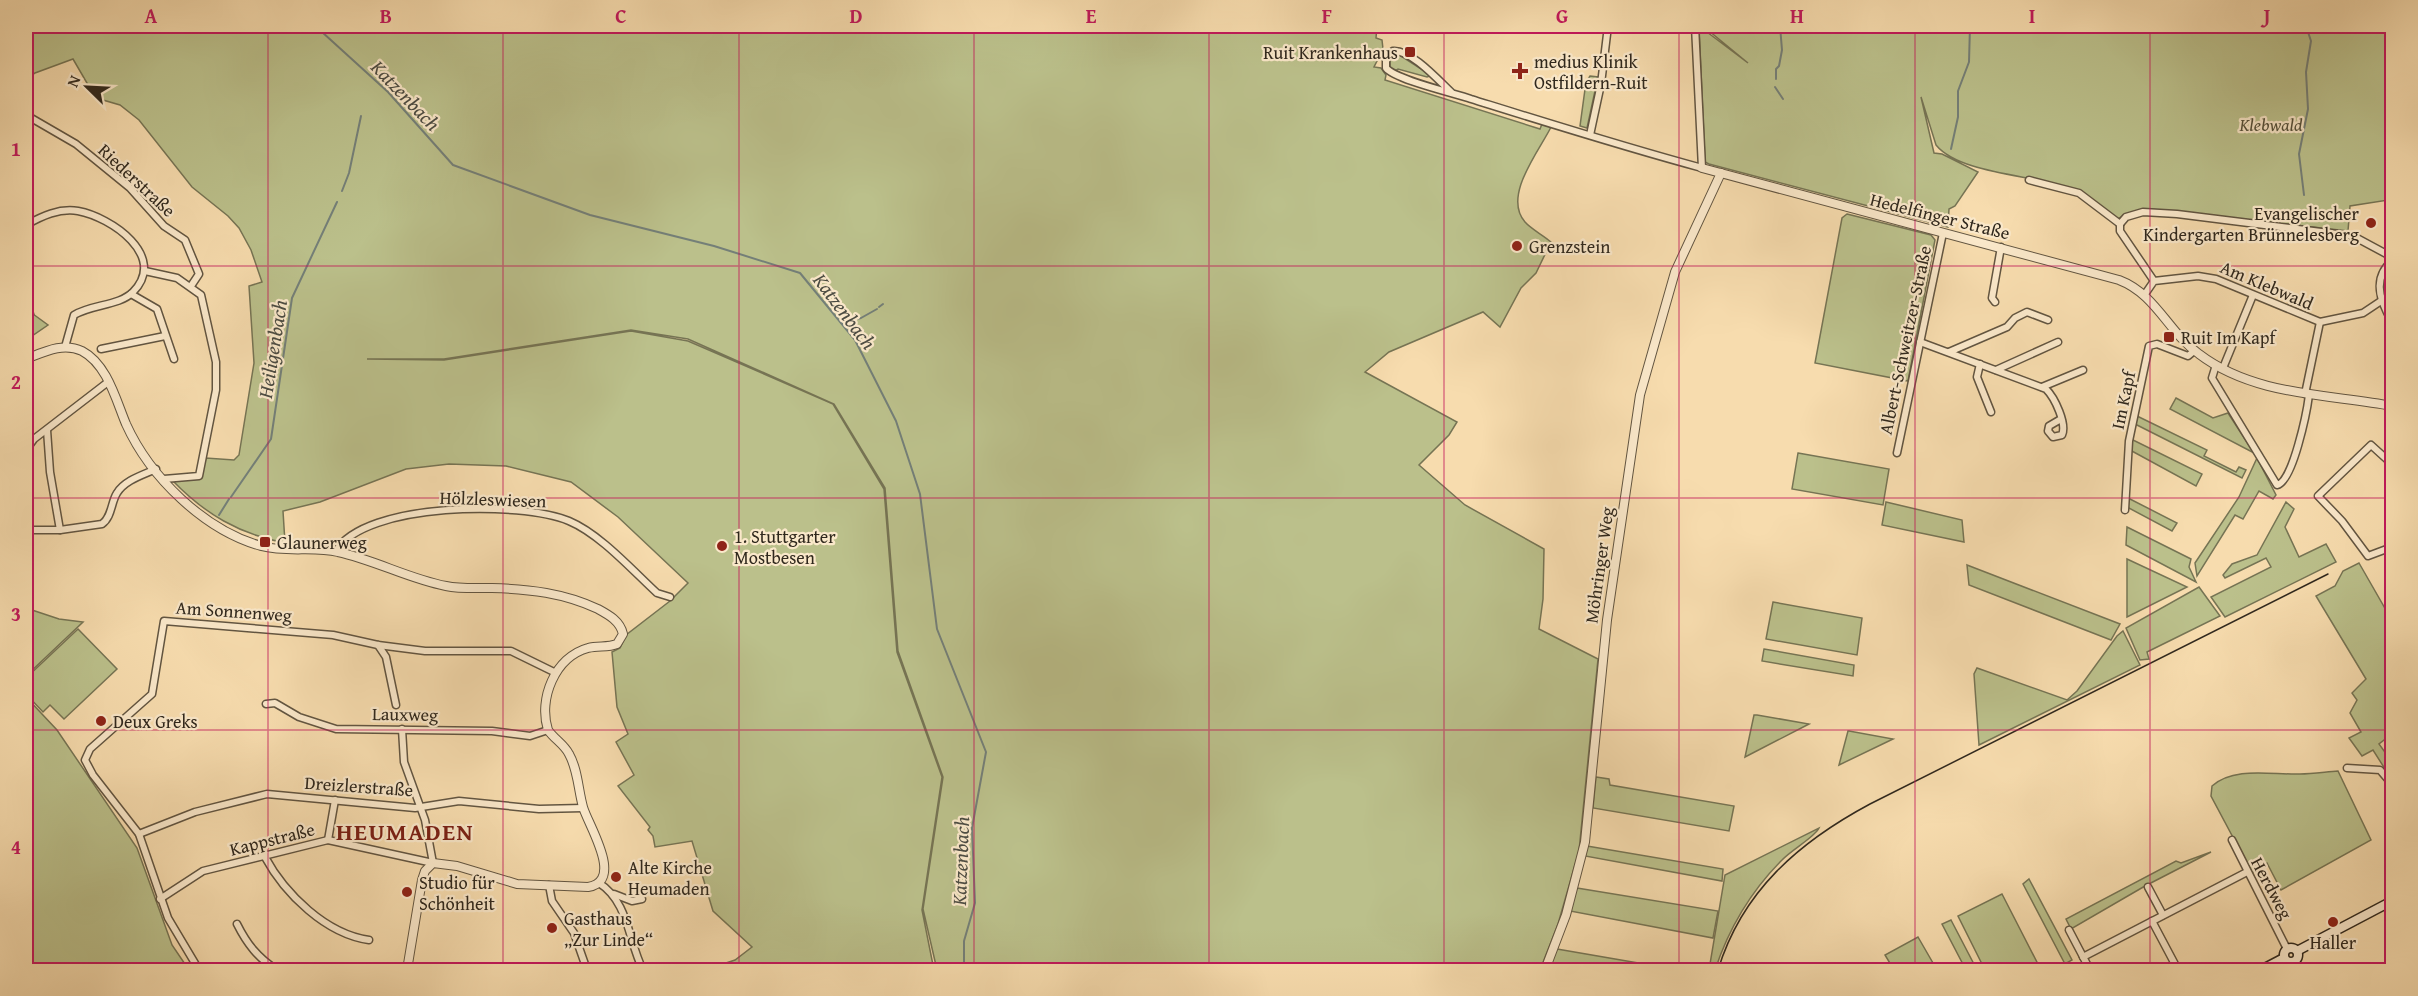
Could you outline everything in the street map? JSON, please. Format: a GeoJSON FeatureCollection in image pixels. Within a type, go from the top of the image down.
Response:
{"type":"FeatureCollection","features":[{"type":"Feature","properties":{"kind":"main road"},"geometry":{"type":"LineString","coordinates":[[2261,970],[2284,958],[2292,950],[2392,901]]}},
{"type":"Feature","properties":{"kind":"main road"},"geometry":{"type":"LineString","coordinates":[[2284,958],[2288,962],[2295,962],[2298,956],[2292,950]]}},
{"type":"Feature","properties":{"kind":"street"},"geometry":{"type":"LineString","coordinates":[[1590,135],[1601,84],[1608,26]]}},
{"type":"Feature","properties":{"kind":"street"},"geometry":{"type":"LineString","coordinates":[[1695,26],[1701,168]]}},
{"type":"Feature","properties":{"kind":"street","name":"Hedelfinger Straße"},"geometry":{"type":"LineString","coordinates":[[1452,93],[1438,77],[1401,51],[1392,52],[1386,57],[1385,66],[1391,73],[1452,93],[1590,135],[1701,168],[2119,280],[2145,294],[2194,351],[2219,367],[2254,381],[2307,394],[2392,406]]}},
{"type":"Feature","properties":{"kind":"street","name":"Riederstraße"},"geometry":{"type":"LineString","coordinates":[[26,116],[76,144],[130,188],[164,226],[185,240],[199,274],[192,286]]}},
{"type":"Feature","properties":{"kind":"street","name":"Möhringer Weg"},"geometry":{"type":"LineString","coordinates":[[1545,970],[1566,915],[1585,842],[1608,612],[1640,395],[1675,272],[1720,173]]}},
{"type":"Feature","properties":{"kind":"street"},"geometry":{"type":"LineString","coordinates":[[2029,180],[2079,193],[2120,224],[2121,231],[2154,281],[2145,294]]}},
{"type":"Feature","properties":{"kind":"street"},"geometry":{"type":"LineString","coordinates":[[26,225],[55,212],[76,211],[92,215],[138,246],[143,255],[145,271],[131,294],[118,301],[87,307],[74,315],[65,347]]}},
{"type":"Feature","properties":{"kind":"street"},"geometry":{"type":"LineString","coordinates":[[2120,224],[2127,216],[2144,212],[2353,236],[2392,259],[2382,276],[2381,301],[2392,321]]}},
{"type":"Feature","properties":{"kind":"street","name":"Albert-Schweitzer-Straße"},"geometry":{"type":"LineString","coordinates":[[1897,453],[1943,233]]}},
{"type":"Feature","properties":{"kind":"street"},"geometry":{"type":"LineString","coordinates":[[1995,303],[1992,298],[2001,247]]}},
{"type":"Feature","properties":{"kind":"street"},"geometry":{"type":"LineString","coordinates":[[145,271],[177,278],[192,286],[204,300],[216,362],[216,390],[199,476],[164,479]]}},
{"type":"Feature","properties":{"kind":"street","name":"Am Klebwald"},"geometry":{"type":"LineString","coordinates":[[2154,281],[2210,277],[2320,322],[2364,313],[2381,301]]}},
{"type":"Feature","properties":{"kind":"street"},"geometry":{"type":"LineString","coordinates":[[131,294],[157,309],[174,359]]}},
{"type":"Feature","properties":{"kind":"street"},"geometry":{"type":"LineString","coordinates":[[2253,295],[2219,367],[2212,376],[2276,484],[2280,485],[2293,462],[2320,322]]}},
{"type":"Feature","properties":{"kind":"street"},"geometry":{"type":"LineString","coordinates":[[1949,352],[2007,327],[2015,318],[2027,312],[2048,320]]}},
{"type":"Feature","properties":{"kind":"street"},"geometry":{"type":"LineString","coordinates":[[101,349],[165,336]]}},
{"type":"Feature","properties":{"kind":"street"},"geometry":{"type":"LineString","coordinates":[[1920,342],[2042,387],[2050,394],[2061,419]]}},
{"type":"Feature","properties":{"kind":"street"},"geometry":{"type":"LineString","coordinates":[[1996,370],[2058,342]]}},
{"type":"Feature","properties":{"kind":"street","name":"Im Kapf"},"geometry":{"type":"LineString","coordinates":[[2125,510],[2129,441],[2150,346],[2157,344],[2189,356],[2194,351]]}},
{"type":"Feature","properties":{"kind":"street"},"geometry":{"type":"LineString","coordinates":[[26,359],[65,347],[90,357],[108,382],[135,441],[156,470],[191,507],[221,528],[246,541],[286,551],[336,551],[448,587],[522,589],[562,596],[597,609],[617,622],[622,634],[617,644],[589,648],[576,653],[556,673],[546,697],[548,730],[568,750],[574,765],[583,808],[604,862],[599,883]]}},
{"type":"Feature","properties":{"kind":"street"},"geometry":{"type":"LineString","coordinates":[[1980,364],[1977,376],[1991,412]]}},
{"type":"Feature","properties":{"kind":"street"},"geometry":{"type":"LineString","coordinates":[[2042,387],[2083,370]]}},
{"type":"Feature","properties":{"kind":"street"},"geometry":{"type":"LineString","coordinates":[[26,450],[47,430],[108,382]]}},
{"type":"Feature","properties":{"kind":"street"},"geometry":{"type":"LineString","coordinates":[[47,430],[50,472],[60,530]]}},
{"type":"Feature","properties":{"kind":"street"},"geometry":{"type":"LineString","coordinates":[[2392,477],[2392,464],[2371,445],[2318,495],[2345,525],[2368,556],[2392,547]]}},
{"type":"Feature","properties":{"kind":"street"},"geometry":{"type":"LineString","coordinates":[[26,530],[60,530],[102,524],[107,520],[116,494],[123,486],[156,470]]}},
{"type":"Feature","properties":{"kind":"street","name":"Hölzleswiesen"},"geometry":{"type":"LineString","coordinates":[[336,551],[354,533],[395,519],[434,511],[515,510],[553,515],[586,530],[657,593],[670,597]]}},
{"type":"Feature","properties":{"kind":"street","name":"Am Sonnenweg"},"geometry":{"type":"LineString","coordinates":[[139,834],[93,775],[85,760],[90,749],[152,694],[164,621],[333,634],[378,645],[425,651],[511,651],[556,673]]}},
{"type":"Feature","properties":{"kind":"street"},"geometry":{"type":"LineString","coordinates":[[378,645],[386,657],[396,705]]}},
{"type":"Feature","properties":{"kind":"street","name":"Lauxweg"},"geometry":{"type":"LineString","coordinates":[[267,704],[275,703],[299,717],[336,729],[492,730],[530,736],[548,730]]}},
{"type":"Feature","properties":{"kind":"street"},"geometry":{"type":"LineString","coordinates":[[402,729],[404,762],[410,784],[420,806],[431,845],[433,863]]}},
{"type":"Feature","properties":{"kind":"street"},"geometry":{"type":"LineString","coordinates":[[2347,768],[2380,770],[2392,784]]}},
{"type":"Feature","properties":{"kind":"street","name":"Dreizlerstraße"},"geometry":{"type":"LineString","coordinates":[[139,834],[195,813],[267,794],[392,807],[415,808],[459,801],[539,809],[583,808]]}},
{"type":"Feature","properties":{"kind":"street"},"geometry":{"type":"LineString","coordinates":[[328,840],[334,800]]}},
{"type":"Feature","properties":{"kind":"street"},"geometry":{"type":"LineString","coordinates":[[139,834],[160,899],[179,939],[199,970]]}},
{"type":"Feature","properties":{"kind":"street","name":"Kappstraße"},"geometry":{"type":"LineString","coordinates":[[160,899],[203,872],[328,840],[433,863]]}},
{"type":"Feature","properties":{"kind":"street","name":"Herdweg"},"geometry":{"type":"LineString","coordinates":[[2232,840],[2247,872],[2292,950]]}},
{"type":"Feature","properties":{"kind":"street"},"geometry":{"type":"LineString","coordinates":[[265,857],[278,881],[298,901],[336,930],[353,938],[369,940]]}},
{"type":"Feature","properties":{"kind":"street"},"geometry":{"type":"LineString","coordinates":[[433,863],[457,866],[517,884],[588,886],[599,883]]}},
{"type":"Feature","properties":{"kind":"street"},"geometry":{"type":"LineString","coordinates":[[406,970],[422,880],[425,871],[433,863]]}},
{"type":"Feature","properties":{"kind":"street"},"geometry":{"type":"LineString","coordinates":[[2083,957],[2247,872]]}},
{"type":"Feature","properties":{"kind":"street"},"geometry":{"type":"LineString","coordinates":[[599,883],[614,894],[632,901],[642,899]]}},
{"type":"Feature","properties":{"kind":"street"},"geometry":{"type":"LineString","coordinates":[[549,885],[552,901],[574,933],[587,970]]}},
{"type":"Feature","properties":{"kind":"street"},"geometry":{"type":"LineString","coordinates":[[2148,887],[2163,915]]}},
{"type":"Feature","properties":{"kind":"street"},"geometry":{"type":"LineString","coordinates":[[614,894],[626,920],[636,956],[643,970]]}},
{"type":"Feature","properties":{"kind":"street"},"geometry":{"type":"LineString","coordinates":[[2152,921],[2178,970]]}},
{"type":"Feature","properties":{"kind":"street"},"geometry":{"type":"LineString","coordinates":[[237,924],[247,944],[264,962],[277,970]]}},
{"type":"Feature","properties":{"kind":"street"},"geometry":{"type":"LineString","coordinates":[[2069,930],[2090,970]]}},
{"type":"Feature","properties":{"kind":"street"},"geometry":{"type":"LineString","coordinates":[[2295,962],[2303,970]]}},
{"type":"Feature","properties":{"kind":"street"},"geometry":{"type":"LineString","coordinates":[[2381,970],[2392,962]]}},
{"type":"Feature","properties":{"kind":"green space"},"geometry":{"type":"Polygon","coordinates":[[[26,26],[1377,26],[1376,38],[1382,40],[1383,49],[1374,67],[1381,68],[1386,75],[1385,80],[1540,129],[1542,124],[1551,127],[1525,173],[1518,199],[1519,211],[1525,222],[1551,242],[1536,273],[1521,288],[1500,327],[1483,312],[1389,352],[1365,372],[1457,422],[1449,435],[1419,465],[1465,505],[1544,549],[1543,599],[1539,629],[1598,659],[1579,851],[1558,924],[1540,970],[937,970],[923,909],[943,777],[898,651],[885,488],[834,404],[688,339],[631,330],[444,359],[367,359],[444,360],[631,331],[688,341],[833,404],[884,489],[897,652],[942,777],[922,910],[934,970],[705,970],[735,960],[752,947],[713,911],[692,841],[655,847],[653,836],[648,830],[650,827],[618,786],[634,775],[616,742],[628,734],[617,707],[612,652],[620,648],[626,635],[670,601],[688,583],[618,517],[571,482],[506,466],[449,464],[406,469],[320,502],[283,511],[285,543],[253,534],[224,521],[185,493],[173,481],[200,479],[206,458],[234,460],[239,455],[254,363],[249,286],[262,282],[251,250],[239,228],[228,216],[192,187],[139,120],[120,105],[103,100],[91,90],[73,59],[35,73],[26,80],[26,26]]]}},
{"type":"Feature","properties":{"kind":"green space","name":"Klebwald"},"geometry":{"type":"Polygon","coordinates":[[[1699,26],[1748,63],[1703,26],[2392,26],[2392,230],[2388,200],[2350,206],[2348,231],[2150,209],[2126,214],[2118,219],[2084,196],[2062,186],[1977,167],[1947,154],[1936,145],[1921,97],[1934,153],[1942,154],[1978,172],[1955,206],[1949,209],[1948,227],[1709,164],[1705,162],[1699,26]]]}},
{"type":"Feature","properties":{"kind":"green space"},"geometry":{"type":"Polygon","coordinates":[[[1398,54],[1430,76],[1398,69],[1395,71],[1390,68],[1390,58],[1398,54]]]}},
{"type":"Feature","properties":{"kind":"green space"},"geometry":{"type":"Polygon","coordinates":[[[1590,76],[1598,77],[1587,128],[1580,126],[1586,82],[1590,76]]]}},
{"type":"Feature","properties":{"kind":"green space"},"geometry":{"type":"Polygon","coordinates":[[[1847,214],[1931,235],[1935,240],[1908,381],[1815,363],[1842,218],[1847,214]]]}},
{"type":"Feature","properties":{"kind":"green space"},"geometry":{"type":"Polygon","coordinates":[[[33,314],[48,325],[26,340],[26,320],[33,314]]]}},
{"type":"Feature","properties":{"kind":"green space"},"geometry":{"type":"Polygon","coordinates":[[[2176,398],[2213,418],[2228,413],[2254,453],[2170,409],[2176,398]]]}},
{"type":"Feature","properties":{"kind":"green space"},"geometry":{"type":"Polygon","coordinates":[[[2137,416],[2207,450],[2204,456],[2236,472],[2239,467],[2246,470],[2242,478],[2135,424],[2137,416]]]}},
{"type":"Feature","properties":{"kind":"green space"},"geometry":{"type":"Polygon","coordinates":[[[2131,439],[2202,474],[2196,486],[2130,450],[2131,439]]]}},
{"type":"Feature","properties":{"kind":"green space"},"geometry":{"type":"Polygon","coordinates":[[[1798,453],[1889,469],[1883,505],[1792,489],[1798,453]]]}},
{"type":"Feature","properties":{"kind":"green space"},"geometry":{"type":"Polygon","coordinates":[[[2257,458],[2276,495],[2273,499],[2259,491],[2243,519],[2235,515],[2197,576],[2195,563],[2239,497],[2257,458]]]}},
{"type":"Feature","properties":{"kind":"green space"},"geometry":{"type":"Polygon","coordinates":[[[2128,498],[2177,523],[2172,531],[2127,507],[2128,498]]]}},
{"type":"Feature","properties":{"kind":"green space"},"geometry":{"type":"Polygon","coordinates":[[[1886,502],[1962,520],[1964,542],[1882,525],[1886,502]]]}},
{"type":"Feature","properties":{"kind":"green space"},"geometry":{"type":"Polygon","coordinates":[[[2286,502],[2294,509],[2285,527],[2299,557],[2326,544],[2336,562],[2225,617],[2211,597],[2271,567],[2266,558],[2225,578],[2223,575],[2232,564],[2257,555],[2286,502]]]}},
{"type":"Feature","properties":{"kind":"green space"},"geometry":{"type":"Polygon","coordinates":[[[2127,527],[2191,559],[2189,567],[2196,582],[2126,545],[2127,527]]]}},
{"type":"Feature","properties":{"kind":"green space"},"geometry":{"type":"Polygon","coordinates":[[[2127,559],[2187,587],[2127,617],[2127,559]]]}},
{"type":"Feature","properties":{"kind":"green space"},"geometry":{"type":"Polygon","coordinates":[[[2359,563],[2390,617],[2392,615],[2392,741],[2388,737],[2379,744],[2392,762],[2392,780],[2373,750],[2362,756],[2349,738],[2361,732],[2350,713],[2357,700],[2352,693],[2366,679],[2316,596],[2335,586],[2343,571],[2359,563]]]}},
{"type":"Feature","properties":{"kind":"green space"},"geometry":{"type":"Polygon","coordinates":[[[1967,565],[2120,624],[2111,640],[1969,585],[1967,565]]]}},
{"type":"Feature","properties":{"kind":"green space"},"geometry":{"type":"Polygon","coordinates":[[[2199,587],[2220,616],[2147,652],[2149,659],[2140,660],[2126,628],[2199,587]]]}},
{"type":"Feature","properties":{"kind":"green space"},"geometry":{"type":"Polygon","coordinates":[[[1773,602],[1862,618],[1857,655],[1766,639],[1773,602]]]}},
{"type":"Feature","properties":{"kind":"green space"},"geometry":{"type":"Polygon","coordinates":[[[26,608],[59,619],[83,622],[26,676],[26,608]]]}},
{"type":"Feature","properties":{"kind":"green space"},"geometry":{"type":"Polygon","coordinates":[[[78,629],[117,669],[64,719],[50,705],[43,712],[26,694],[26,678],[78,629]]]}},
{"type":"Feature","properties":{"kind":"green space"},"geometry":{"type":"Polygon","coordinates":[[[2123,631],[2140,665],[1979,745],[1974,674],[1977,668],[2067,700],[2077,691],[2123,631]]]}},
{"type":"Feature","properties":{"kind":"green space"},"geometry":{"type":"Polygon","coordinates":[[[1764,649],[1854,665],[1853,676],[1762,661],[1764,649]]]}},
{"type":"Feature","properties":{"kind":"green space"},"geometry":{"type":"Polygon","coordinates":[[[26,697],[57,730],[137,848],[172,945],[189,970],[26,970],[26,697]]]}},
{"type":"Feature","properties":{"kind":"green space"},"geometry":{"type":"Polygon","coordinates":[[[1754,715],[1757,715],[1809,724],[1745,757],[1754,715]]]}},
{"type":"Feature","properties":{"kind":"green space"},"geometry":{"type":"Polygon","coordinates":[[[1849,731],[1893,739],[1839,765],[1849,731]]]}},
{"type":"Feature","properties":{"kind":"green space"},"geometry":{"type":"Polygon","coordinates":[[[2338,771],[2371,840],[2281,890],[2267,863],[2252,873],[2211,796],[2212,786],[2231,776],[2242,774],[2305,774],[2338,771]]]}},
{"type":"Feature","properties":{"kind":"green space"},"geometry":{"type":"Polygon","coordinates":[[[1596,777],[1609,779],[1610,785],[1734,806],[1729,831],[1593,808],[1596,777]]]}},
{"type":"Feature","properties":{"kind":"green space"},"geometry":{"type":"Polygon","coordinates":[[[1819,828],[1786,856],[1760,885],[1734,925],[1715,970],[1709,970],[1725,875],[1819,828]]]}},
{"type":"Feature","properties":{"kind":"green space"},"geometry":{"type":"Polygon","coordinates":[[[1587,846],[1723,869],[1722,881],[1585,856],[1587,846]]]}},
{"type":"Feature","properties":{"kind":"green space"},"geometry":{"type":"Polygon","coordinates":[[[2211,852],[2145,886],[2071,929],[2066,919],[2176,861],[2181,863],[2211,852]]]}},
{"type":"Feature","properties":{"kind":"green space"},"geometry":{"type":"Polygon","coordinates":[[[2029,879],[2072,960],[2065,964],[2023,884],[2029,879]]]}},
{"type":"Feature","properties":{"kind":"green space"},"geometry":{"type":"Polygon","coordinates":[[[1577,888],[1718,911],[1713,938],[1570,911],[1577,888]]]}},
{"type":"Feature","properties":{"kind":"green space"},"geometry":{"type":"Polygon","coordinates":[[[2002,894],[2041,970],[1985,970],[1958,916],[2002,894]]]}},
{"type":"Feature","properties":{"kind":"green space"},"geometry":{"type":"Polygon","coordinates":[[[1951,920],[1977,970],[1966,970],[1942,924],[1951,920]]]}},
{"type":"Feature","properties":{"kind":"green space"},"geometry":{"type":"Polygon","coordinates":[[[1918,937],[1937,970],[1894,970],[1885,955],[1918,937]]]}},
{"type":"Feature","properties":{"kind":"green space"},"geometry":{"type":"Polygon","coordinates":[[[1557,949],[1679,970],[1548,970],[1557,949]]]}},
{"type":"Feature","properties":{"kind":"waterway","name":"Katzenbach"},"geometry":{"type":"LineString","coordinates":[[321,26],[322,32],[388,92],[453,165],[590,215],[714,246],[800,273],[855,340],[896,421],[920,494],[937,629],[986,752],[972,828],[975,903],[964,941],[964,970]]}},
{"type":"Feature","properties":{"kind":"waterway"},"geometry":{"type":"LineString","coordinates":[[1776,79],[1776,69],[1779,66],[1782,50],[1780,26]]}},
{"type":"Feature","properties":{"kind":"waterway"},"geometry":{"type":"LineString","coordinates":[[1951,149],[1958,117],[1958,91],[1969,62],[1970,26]]}},
{"type":"Feature","properties":{"kind":"waterway"},"geometry":{"type":"LineString","coordinates":[[2304,195],[2299,154],[2308,109],[2306,72],[2311,41],[2306,26]]}},
{"type":"Feature","properties":{"kind":"waterway"},"geometry":{"type":"LineString","coordinates":[[1775,87],[1783,99]]}},
{"type":"Feature","properties":{"kind":"waterway","name":"Heiligenbach"},"geometry":{"type":"LineString","coordinates":[[342,191],[349,173],[361,116]]}},
{"type":"Feature","properties":{"kind":"waterway","name":"Heiligenbach"},"geometry":{"type":"LineString","coordinates":[[231,497],[271,439],[292,298],[337,202]]}},
{"type":"Feature","properties":{"kind":"waterway"},"geometry":{"type":"LineString","coordinates":[[879,307],[883,304]]}},
{"type":"Feature","properties":{"kind":"waterway"},"geometry":{"type":"LineString","coordinates":[[841,323],[861,318],[877,309]]}},
{"type":"Feature","properties":{"kind":"waterway","name":"Heiligenbach"},"geometry":{"type":"LineString","coordinates":[[219,515],[229,499]]}},
{"type":"Feature","properties":{"kind":"tram line"},"geometry":{"type":"LineString","coordinates":[[1718,970],[1742,916],[1758,893],[1797,852],[1844,819],[2328,574]]}},
{"type":"Feature","properties":{"kind":"place","name":"Ruit Krankenhaus"},"geometry":{"type":"Point","coordinates":[1410,52]}},
{"type":"Feature","properties":{"kind":"place","name":"medius Klinik Ostfildern-Ruit"},"geometry":{"type":"Point","coordinates":[1520,71]}},
{"type":"Feature","properties":{"kind":"place","name":"Evangelischer Kindergarten Brünnelesberg"},"geometry":{"type":"Point","coordinates":[2371,223]}},
{"type":"Feature","properties":{"kind":"place","name":"Grenzstein"},"geometry":{"type":"Point","coordinates":[1517,246]}},
{"type":"Feature","properties":{"kind":"place","name":"Ruit Im Kapf"},"geometry":{"type":"Point","coordinates":[2169,337]}},
{"type":"Feature","properties":{"kind":"place","name":"Glaunerweg"},"geometry":{"type":"Point","coordinates":[265,542]}},
{"type":"Feature","properties":{"kind":"place","name":"1. Stuttgarter Mostbesen"},"geometry":{"type":"Point","coordinates":[722,546]}},
{"type":"Feature","properties":{"kind":"place","name":"Deux Greks"},"geometry":{"type":"Point","coordinates":[101,721]}},
{"type":"Feature","properties":{"kind":"place","name":"Alte Kirche Heumaden"},"geometry":{"type":"Point","coordinates":[616,877]}},
{"type":"Feature","properties":{"kind":"place","name":"Studio für Schönheit"},"geometry":{"type":"Point","coordinates":[407,892]}},
{"type":"Feature","properties":{"kind":"place","name":"Haller"},"geometry":{"type":"Point","coordinates":[2333,922]}},
{"type":"Feature","properties":{"kind":"place","name":"Gasthaus „Zur Linde“"},"geometry":{"type":"Point","coordinates":[552,928]}},
{"type":"Feature","properties":{"kind":"district","name":"HEUMADEN"},"geometry":{"type":"Point","coordinates":[405,831]}}]}
